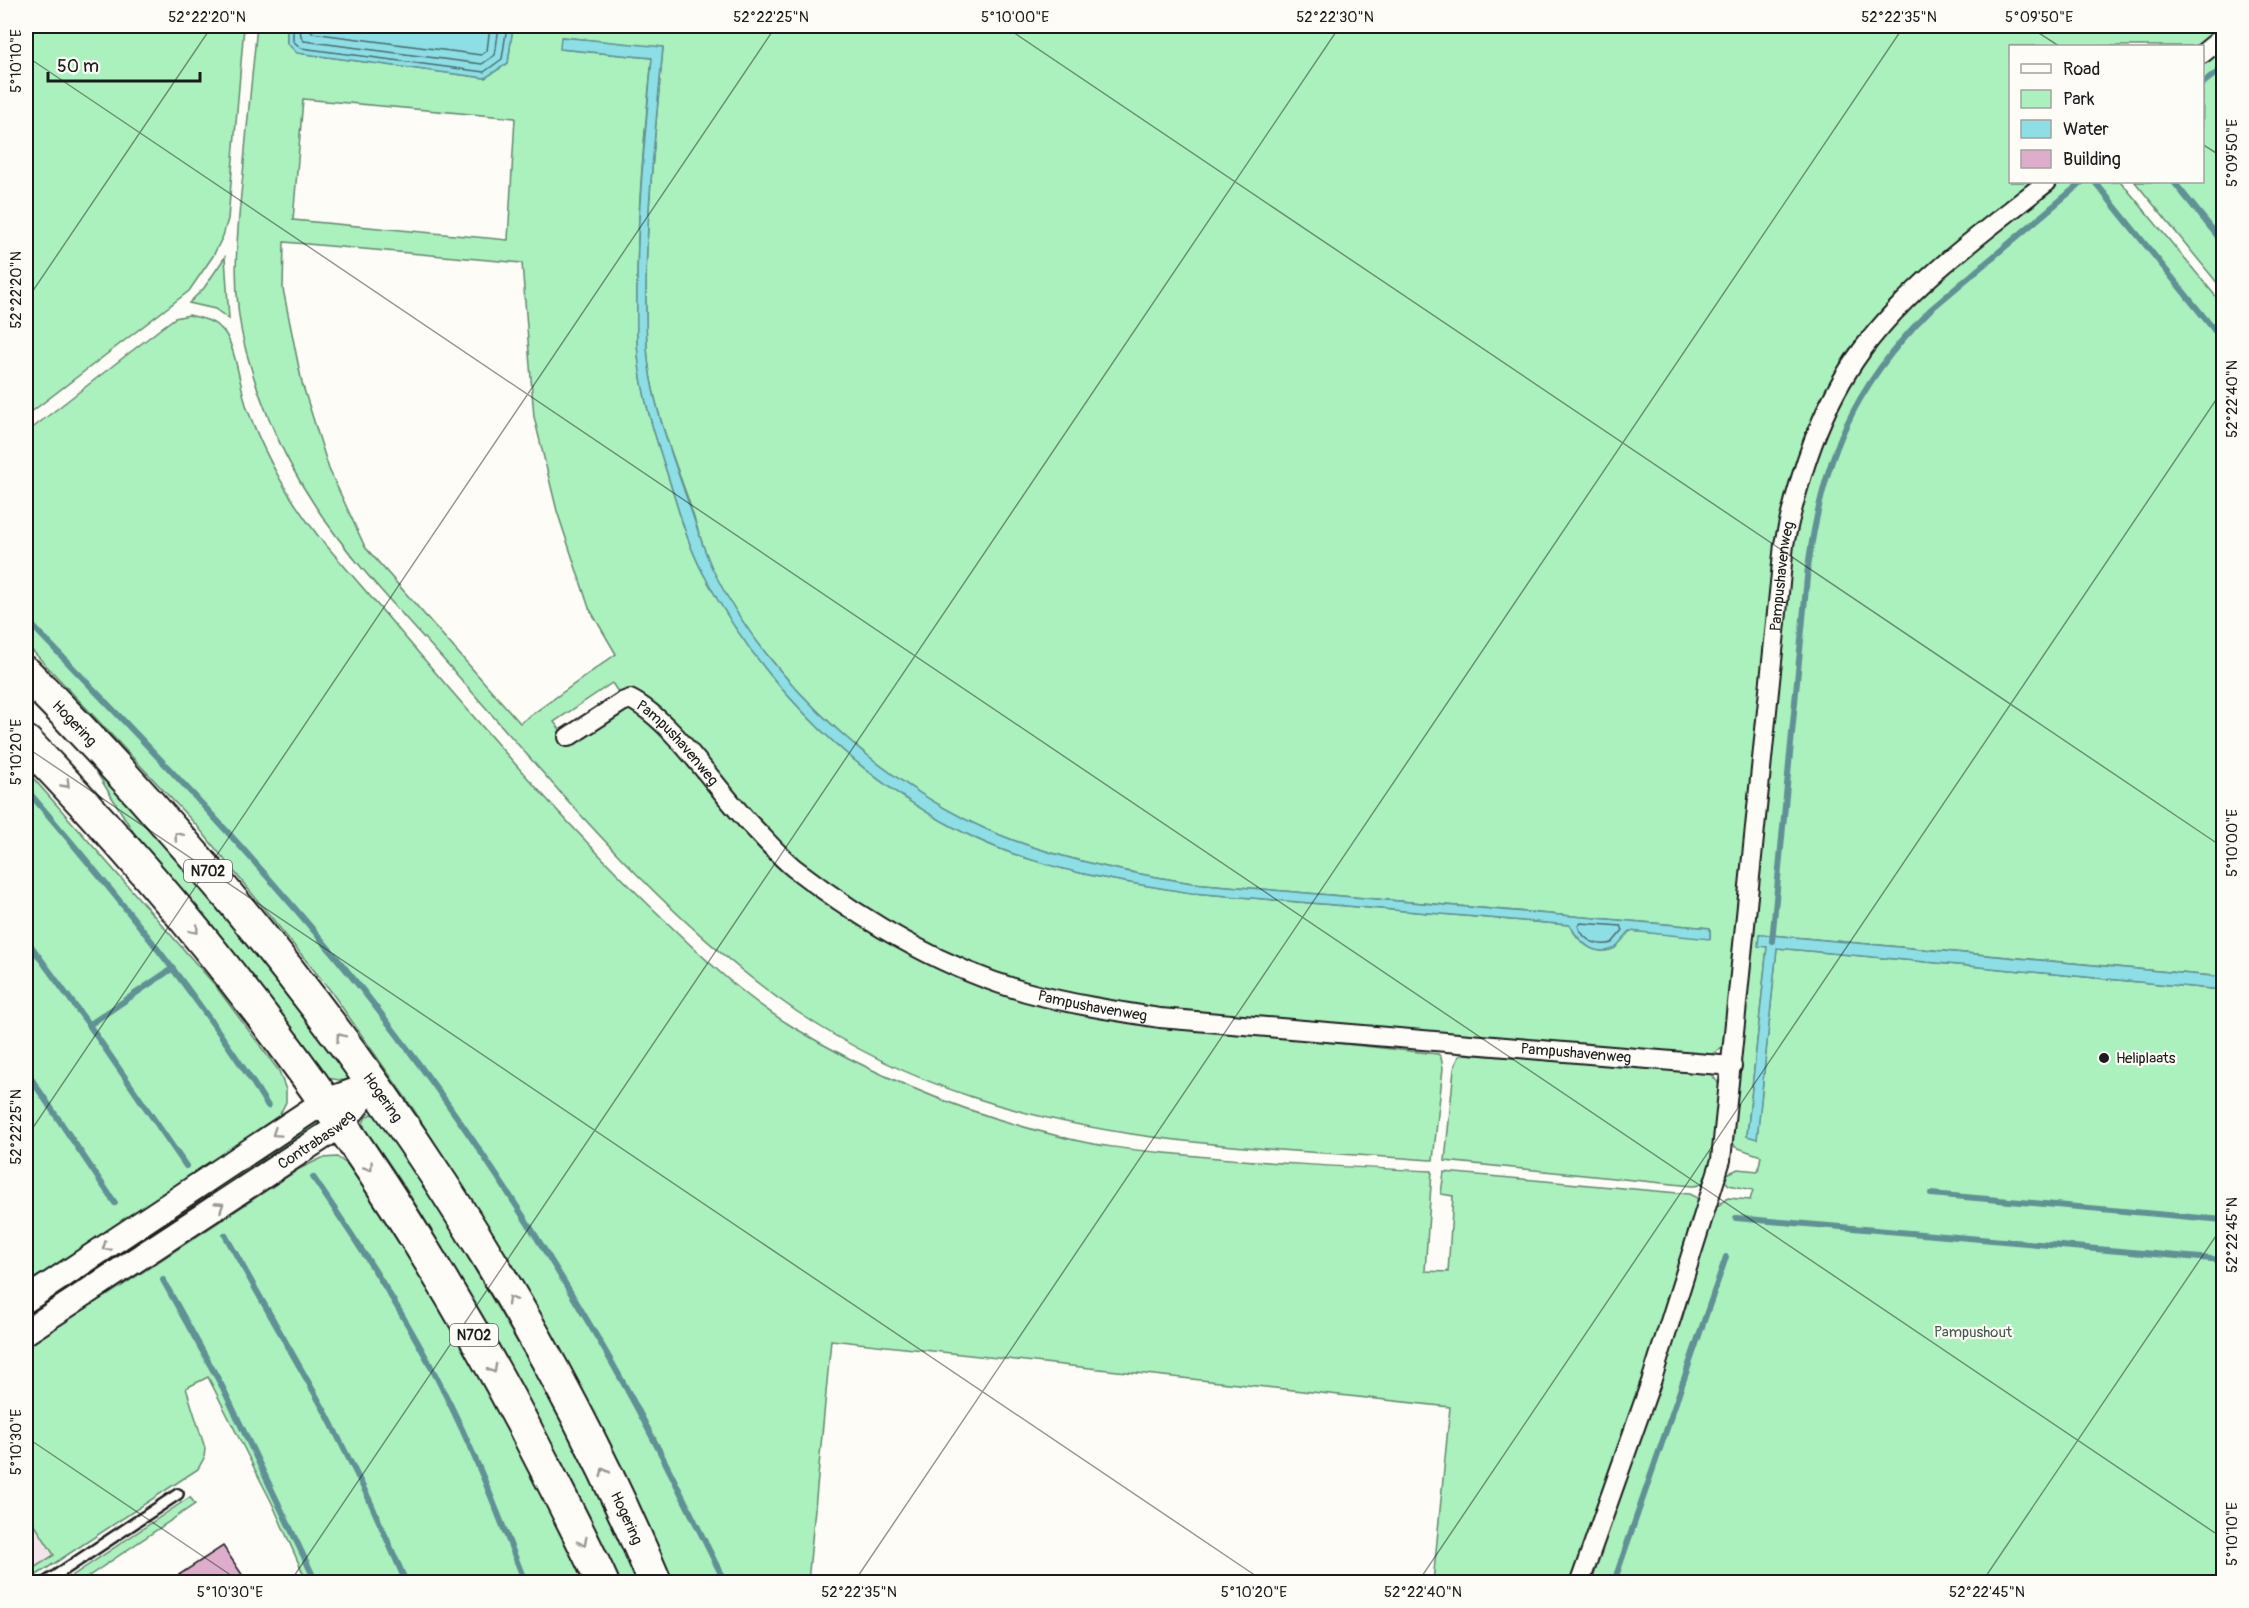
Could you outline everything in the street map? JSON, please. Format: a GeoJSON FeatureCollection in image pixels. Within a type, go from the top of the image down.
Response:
{"type":"FeatureCollection","features":[{"type":"Feature","properties":{"kind":"highway","name":"Hogering"},"geometry":{"type":"LineString","coordinates":[[26,673],[173,829],[302,987],[374,1084],[470,1231],[521,1317],[580,1425],[655,1582]]}},
{"type":"Feature","properties":{"kind":"highway","name":"N702"},"geometry":{"type":"LineString","coordinates":[[26,742],[176,907],[233,977],[333,1113],[452,1296],[550,1475],[602,1582]]}},
{"type":"Feature","properties":{"kind":"street"},"geometry":{"type":"LineString","coordinates":[[2204,52],[2223,36]]}},
{"type":"Feature","properties":{"kind":"street","name":"Pampushavenweg"},"geometry":{"type":"LineString","coordinates":[[1580,1582],[1651,1382],[1721,1160],[1784,544],[1794,495],[1829,405],[1882,324],[1911,294],[2046,183]]}},
{"type":"Feature","properties":{"kind":"street","name":"Pampushavenweg"},"geometry":{"type":"LineString","coordinates":[[568,737],[622,702],[630,699],[644,706],[663,724],[749,824],[793,867],[902,939],[978,976],[1025,992],[1104,1010],[1160,1018],[1732,1066]]}},
{"type":"Feature","properties":{"kind":"street","name":"Contrabasweg"},"geometry":{"type":"LineString","coordinates":[[26,1332],[374,1084]]}},
{"type":"Feature","properties":{"kind":"street","name":"Contrabasweg"},"geometry":{"type":"LineString","coordinates":[[26,1300],[333,1113]]}},
{"type":"Feature","properties":{"kind":"lane"},"geometry":{"type":"LineString","coordinates":[[46,1582],[178,1494]]}},
{"type":"Feature","properties":{"kind":"shaded area"},"geometry":{"type":"Polygon","coordinates":[[[26,1511],[54,1555],[26,1573],[26,1511]]]}},
{"type":"Feature","properties":{"kind":"green space"},"geometry":{"type":"Polygon","coordinates":[[[26,26],[244,26],[228,219],[213,256],[189,291],[26,416],[26,26]]]}},
{"type":"Feature","properties":{"kind":"green space"},"geometry":{"type":"Polygon","coordinates":[[[257,26],[287,26],[287,43],[298,53],[485,78],[508,63],[513,26],[2223,26],[2201,45],[2009,45],[2009,183],[2033,183],[1943,253],[1900,292],[1862,335],[1831,383],[1808,431],[1791,480],[1779,530],[1765,634],[1753,780],[1726,1040],[1722,1047],[1711,1055],[1158,1010],[1062,993],[1027,984],[977,967],[905,933],[794,860],[753,819],[654,707],[636,695],[620,695],[612,683],[554,722],[570,742],[623,706],[633,706],[642,710],[746,828],[789,872],[900,946],[942,968],[1027,1000],[1103,1018],[1438,1054],[1441,1057],[1443,1068],[1433,1160],[1258,1148],[1142,1136],[1028,1113],[972,1097],[881,1060],[837,1037],[796,1011],[704,938],[617,854],[576,810],[364,571],[330,527],[303,486],[266,411],[241,329],[236,263],[257,26]],[[562,37],[561,49],[652,58],[640,204],[637,347],[646,401],[654,431],[692,550],[727,614],[754,654],[785,692],[855,761],[935,817],[977,839],[1028,859],[1083,874],[1193,893],[1570,925],[1582,943],[1601,951],[1615,948],[1630,931],[1710,938],[1710,928],[1192,883],[1123,870],[1055,854],[1010,839],[966,820],[922,795],[879,765],[838,731],[800,693],[766,654],[737,613],[709,562],[662,423],[649,367],[646,273],[663,48],[562,37]],[[303,99],[293,220],[508,240],[515,118],[303,99]],[[284,242],[283,289],[302,383],[329,469],[365,547],[520,723],[616,654],[589,608],[557,511],[534,417],[522,263],[284,242]]]}},
{"type":"Feature","properties":{"kind":"green space"},"geometry":{"type":"Polygon","coordinates":[[[2223,46],[2223,290],[2136,183],[2204,183],[2204,63],[2223,46]]]}},
{"type":"Feature","properties":{"kind":"green space","name":"Pampushout"},"geometry":{"type":"Polygon","coordinates":[[[2058,183],[2122,183],[2223,305],[2223,977],[1760,934],[1767,947],[1747,1136],[1757,1138],[1777,948],[2223,990],[2223,1582],[1587,1582],[1682,1319],[1715,1208],[1728,1198],[1750,1200],[1753,1190],[1729,1185],[1725,1181],[1727,1174],[1738,1169],[1758,1171],[1761,1156],[1735,1147],[1732,1140],[1788,582],[1801,512],[1822,445],[1852,382],[1871,352],[1893,324],[1926,292],[2058,183]]]}},
{"type":"Feature","properties":{"kind":"green space"},"geometry":{"type":"Polygon","coordinates":[[[225,257],[229,319],[215,309],[189,303],[204,288],[225,257]]]}},
{"type":"Feature","properties":{"kind":"green space"},"geometry":{"type":"Polygon","coordinates":[[[189,315],[213,323],[225,333],[235,358],[247,408],[261,442],[278,476],[319,537],[521,771],[605,861],[718,970],[754,1000],[793,1027],[890,1078],[957,1106],[1027,1128],[1076,1140],[1133,1150],[1240,1160],[1432,1171],[1425,1271],[1448,1272],[1453,1196],[1441,1194],[1444,1172],[1689,1194],[1697,1198],[1698,1203],[1688,1251],[1571,1582],[1433,1582],[1450,1407],[831,1340],[808,1582],[670,1582],[484,1221],[414,1110],[330,990],[198,827],[26,644],[26,433],[175,318],[189,315]]]}},
{"type":"Feature","properties":{"kind":"green space"},"geometry":{"type":"Polygon","coordinates":[[[26,684],[171,838],[350,1077],[345,1081],[327,1078],[240,961],[137,838],[97,773],[26,684]]]}},
{"type":"Feature","properties":{"kind":"green space"},"geometry":{"type":"Polygon","coordinates":[[[26,770],[214,984],[279,1071],[286,1090],[286,1102],[272,1130],[26,1294],[26,770]]]}},
{"type":"Feature","properties":{"kind":"green space"},"geometry":{"type":"Polygon","coordinates":[[[1464,1054],[1709,1073],[1718,1083],[1720,1095],[1713,1150],[1705,1180],[1699,1185],[1692,1186],[1445,1161],[1454,1069],[1459,1056],[1464,1054]]]}},
{"type":"Feature","properties":{"kind":"green space"},"geometry":{"type":"Polygon","coordinates":[[[371,1114],[378,1117],[404,1154],[454,1234],[578,1445],[644,1582],[616,1582],[555,1456],[490,1331],[416,1204],[366,1131],[363,1123],[371,1114]]]}},
{"type":"Feature","properties":{"kind":"green space"},"geometry":{"type":"Polygon","coordinates":[[[318,1120],[324,1123],[26,1321],[26,1310],[318,1120]]]}},
{"type":"Feature","properties":{"kind":"green space"},"geometry":{"type":"Polygon","coordinates":[[[337,1157],[362,1175],[490,1393],[593,1582],[307,1582],[272,1503],[208,1377],[186,1388],[205,1448],[204,1458],[198,1469],[26,1582],[26,1573],[54,1555],[26,1511],[26,1340],[95,1298],[108,1295],[299,1169],[322,1158],[337,1157]]]}},
{"type":"Feature","properties":{"kind":"green space"},"geometry":{"type":"Polygon","coordinates":[[[190,1497],[195,1504],[80,1582],[63,1582],[190,1497]]]}},
{"type":"Feature","properties":{"kind":"water"},"geometry":{"type":"Polygon","coordinates":[[[287,26],[513,26],[508,63],[485,78],[297,53],[287,43],[287,26]]]}},
{"type":"Feature","properties":{"kind":"water"},"geometry":{"type":"Polygon","coordinates":[[[561,37],[663,47],[646,273],[649,367],[662,423],[705,552],[737,612],[766,653],[800,693],[879,765],[922,795],[966,820],[1010,839],[1055,854],[1123,870],[1192,883],[1710,928],[1710,939],[1630,931],[1615,948],[1601,951],[1588,947],[1570,925],[1192,893],[1083,874],[1028,859],[977,839],[935,817],[855,761],[785,692],[754,654],[727,614],[692,550],[654,431],[646,401],[637,347],[640,204],[652,58],[560,49],[561,37]]]}},
{"type":"Feature","properties":{"kind":"water"},"geometry":{"type":"Polygon","coordinates":[[[1759,934],[2223,977],[2223,990],[1777,948],[1757,1139],[1747,1136],[1767,947],[1758,946],[1759,934]]]}},
{"type":"Feature","properties":{"kind":"building"},"geometry":{"type":"Polygon","coordinates":[[[223,1546],[247,1582],[168,1582],[223,1546]]]}},
{"type":"Feature","properties":{"kind":"waterway"},"geometry":{"type":"LineString","coordinates":[[2204,82],[2224,67]]}},
{"type":"Feature","properties":{"kind":"waterway"},"geometry":{"type":"LineString","coordinates":[[1772,941],[1808,567],[1822,492],[1845,427],[1880,368],[1930,310],[2081,183]]}},
{"type":"Feature","properties":{"kind":"waterway"},"geometry":{"type":"LineString","coordinates":[[2096,183],[2224,342]]}},
{"type":"Feature","properties":{"kind":"waterway"},"geometry":{"type":"LineString","coordinates":[[2175,183],[2224,244]]}},
{"type":"Feature","properties":{"kind":"waterway"},"geometry":{"type":"LineString","coordinates":[[26,619],[184,784],[261,869],[372,1002],[442,1096],[540,1242],[617,1371],[725,1582]]}},
{"type":"Feature","properties":{"kind":"waterway"},"geometry":{"type":"LineString","coordinates":[[26,789],[183,982],[268,1106]]}},
{"type":"Feature","properties":{"kind":"waterway"},"geometry":{"type":"LineString","coordinates":[[26,939],[89,1025],[186,1166]]}},
{"type":"Feature","properties":{"kind":"waterway"},"geometry":{"type":"LineString","coordinates":[[89,1025],[173,968]]}},
{"type":"Feature","properties":{"kind":"waterway"},"geometry":{"type":"LineString","coordinates":[[26,1071],[115,1203]]}},
{"type":"Feature","properties":{"kind":"waterway"},"geometry":{"type":"LineString","coordinates":[[313,1177],[383,1283],[431,1366],[477,1464],[525,1582]]}},
{"type":"Feature","properties":{"kind":"waterway"},"geometry":{"type":"LineString","coordinates":[[1931,1194],[2224,1220]]}},
{"type":"Feature","properties":{"kind":"waterway"},"geometry":{"type":"LineString","coordinates":[[1736,1218],[2224,1260]]}},
{"type":"Feature","properties":{"kind":"waterway"},"geometry":{"type":"LineString","coordinates":[[225,1235],[327,1415],[369,1499],[406,1582]]}},
{"type":"Feature","properties":{"kind":"waterway"},"geometry":{"type":"LineString","coordinates":[[1614,1582],[1726,1257]]}},
{"type":"Feature","properties":{"kind":"waterway"},"geometry":{"type":"LineString","coordinates":[[163,1280],[223,1388],[316,1582]]}},
{"type":"Feature","properties":{"kind":"place","name":"Heliplaats"},"geometry":{"type":"Point","coordinates":[2104,1058]}}]}
